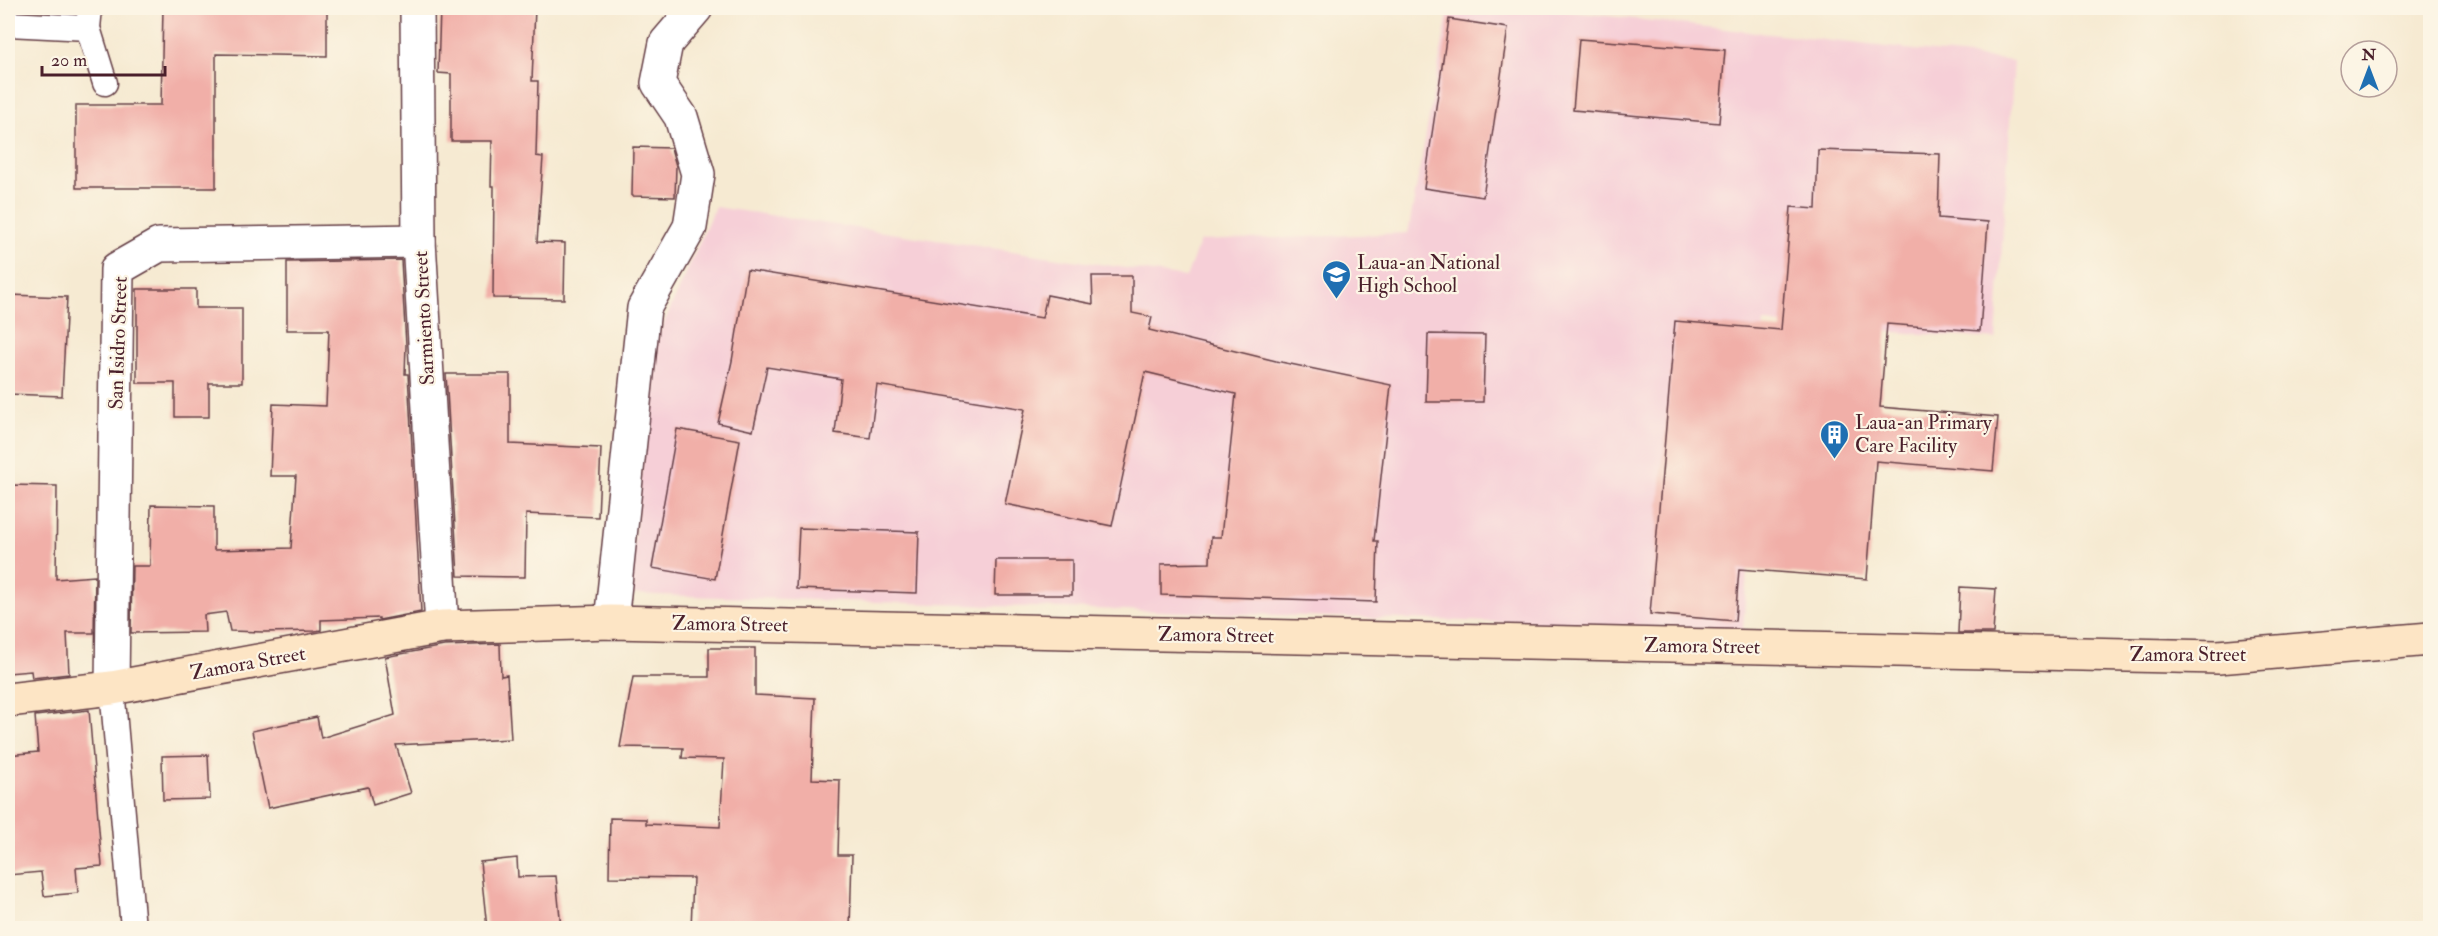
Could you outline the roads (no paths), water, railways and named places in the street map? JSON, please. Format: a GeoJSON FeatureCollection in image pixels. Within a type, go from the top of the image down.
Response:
{"type":"FeatureCollection","features":[{"type":"Feature","properties":{"kind":"street","name":"Sarmiento Street"},"geometry":{"type":"LineString","coordinates":[[417,8],[419,240],[442,627]]}},
{"type":"Feature","properties":{"kind":"street"},"geometry":{"type":"LineString","coordinates":[[611,622],[644,308],[690,227],[698,174],[681,117],[658,83],[666,43],[696,8]]}},
{"type":"Feature","properties":{"kind":"street","name":"San Isidro Street"},"geometry":{"type":"LineString","coordinates":[[112,688],[117,269],[159,244],[419,240]]}},
{"type":"Feature","properties":{"kind":"street","name":"Zamora Street"},"geometry":{"type":"LineString","coordinates":[[8,700],[112,688],[442,627],[611,622],[2218,657],[2430,639]]}},
{"type":"Feature","properties":{"kind":"lane"},"geometry":{"type":"LineString","coordinates":[[8,24],[89,18],[105,83]]}},
{"type":"Feature","properties":{"kind":"lane"},"geometry":{"type":"LineString","coordinates":[[112,688],[133,928]]}},
{"type":"Feature","properties":{"kind":"place","name":"Laua-an National High School"},"geometry":{"type":"Point","coordinates":[1336,300]}},
{"type":"Feature","properties":{"kind":"place","name":"Laua-an Primary Care Facility"},"geometry":{"type":"Point","coordinates":[1834,460]}}]}
